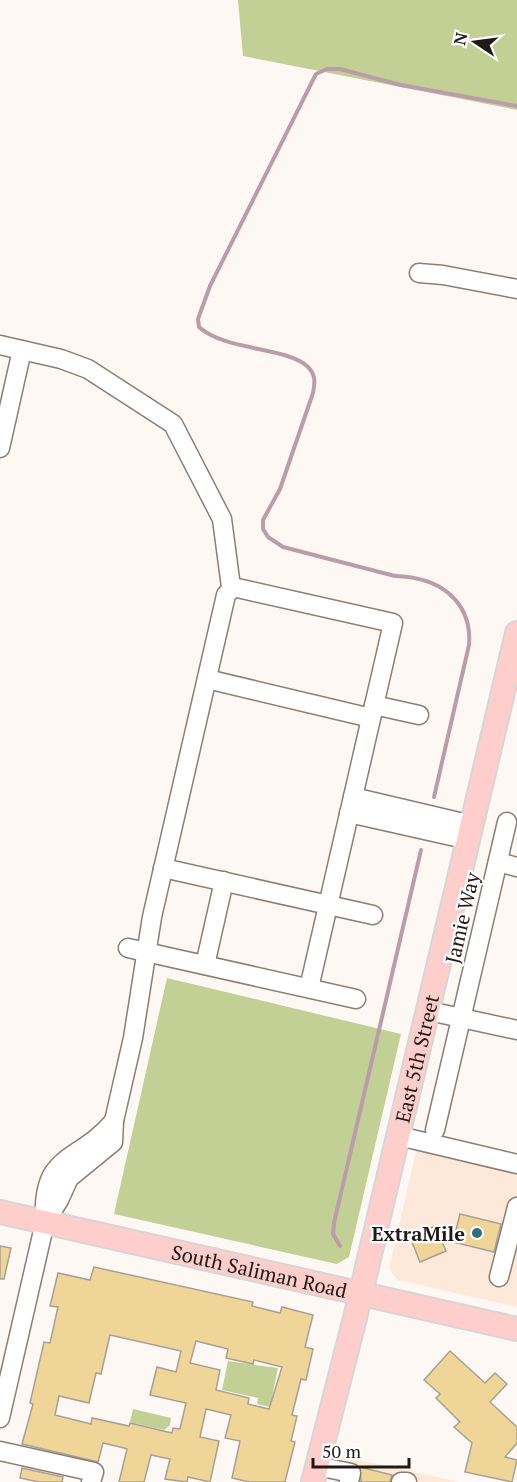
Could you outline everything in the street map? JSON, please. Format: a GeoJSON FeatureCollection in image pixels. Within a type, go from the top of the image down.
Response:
{"type":"FeatureCollection","features":[{"type":"Feature","properties":{"kind":"main road","name":"East 5th Street"},"geometry":{"type":"LineString","coordinates":[[315,1474],[399,1136],[517,633]]}},
{"type":"Feature","properties":{"kind":"main road","name":"South Saliman Road"},"geometry":{"type":"LineString","coordinates":[[0,1212],[517,1329]]}},
{"type":"Feature","properties":{"kind":"street"},"geometry":{"type":"LineString","coordinates":[[418,273],[443,275],[517,289]]}},
{"type":"Feature","properties":{"kind":"street"},"geometry":{"type":"LineString","coordinates":[[0,345],[61,358],[88,369],[173,424],[222,519],[231,587],[226,595],[163,868],[133,1038],[114,1121],[113,1142],[89,1152],[69,1178],[45,1222],[0,1418]]}},
{"type":"Feature","properties":{"kind":"street"},"geometry":{"type":"LineString","coordinates":[[0,448],[22,350]]}},
{"type":"Feature","properties":{"kind":"street"},"geometry":{"type":"LineString","coordinates":[[231,587],[393,623],[309,988]]}},
{"type":"Feature","properties":{"kind":"street"},"geometry":{"type":"LineString","coordinates":[[207,679],[373,712],[419,715]]}},
{"type":"Feature","properties":{"kind":"street"},"geometry":{"type":"LineString","coordinates":[[351,805],[471,832]]}},
{"type":"Feature","properties":{"kind":"street","name":"Jamie Way"},"geometry":{"type":"LineString","coordinates":[[435,1130],[507,822]]}},
{"type":"Feature","properties":{"kind":"street"},"geometry":{"type":"LineString","coordinates":[[498,862],[517,867]]}},
{"type":"Feature","properties":{"kind":"street"},"geometry":{"type":"LineString","coordinates":[[163,868],[373,915]]}},
{"type":"Feature","properties":{"kind":"street"},"geometry":{"type":"LineString","coordinates":[[205,966],[224,881]]}},
{"type":"Feature","properties":{"kind":"street"},"geometry":{"type":"LineString","coordinates":[[128,948],[356,999]]}},
{"type":"Feature","properties":{"kind":"street"},"geometry":{"type":"LineString","coordinates":[[429,1011],[517,1030]]}},
{"type":"Feature","properties":{"kind":"street"},"geometry":{"type":"LineString","coordinates":[[399,1136],[517,1164]]}},
{"type":"Feature","properties":{"kind":"street"},"geometry":{"type":"LineString","coordinates":[[499,1277],[517,1207]]}},
{"type":"Feature","properties":{"kind":"street"},"geometry":{"type":"LineString","coordinates":[[0,1452],[94,1472],[91,1482]]}},
{"type":"Feature","properties":{"kind":"street"},"geometry":{"type":"LineString","coordinates":[[315,1474],[351,1473],[349,1482]]}},
{"type":"Feature","properties":{"kind":"street"},"geometry":{"type":"LineString","coordinates":[[401,1482],[407,1482]]}},
{"type":"Feature","properties":{"kind":"shaded area"},"geometry":{"type":"Polygon","coordinates":[[[421,1130],[517,1153],[517,1307],[398,1280],[389,1269],[421,1130]]]}},
{"type":"Feature","properties":{"kind":"shaded area"},"geometry":{"type":"Polygon","coordinates":[[[342,1456],[458,1482],[336,1482],[342,1456]]]}},
{"type":"Feature","properties":{"kind":"green space"},"geometry":{"type":"Polygon","coordinates":[[[238,0],[517,0],[517,110],[243,56],[238,0]]]}},
{"type":"Feature","properties":{"kind":"green space"},"geometry":{"type":"Polygon","coordinates":[[[167,978],[401,1034],[349,1257],[337,1264],[114,1214],[167,978]]]}},
{"type":"Feature","properties":{"kind":"green space"},"geometry":{"type":"Polygon","coordinates":[[[228,1361],[278,1368],[270,1407],[257,1404],[258,1398],[222,1390],[228,1361]]]}},
{"type":"Feature","properties":{"kind":"green space"},"geometry":{"type":"Polygon","coordinates":[[[133,1409],[171,1418],[170,1425],[164,1430],[130,1422],[133,1409]]]}},
{"type":"Feature","properties":{"kind":"building","name":"ExtraMile"},"geometry":{"type":"Polygon","coordinates":[[[460,1214],[501,1224],[494,1252],[453,1242],[460,1214]]]}},
{"type":"Feature","properties":{"kind":"building"},"geometry":{"type":"Polygon","coordinates":[[[435,1226],[446,1251],[420,1262],[410,1237],[435,1226]]]}},
{"type":"Feature","properties":{"kind":"building"},"geometry":{"type":"Polygon","coordinates":[[[0,1246],[11,1248],[4,1279],[0,1279],[0,1246]]]}},
{"type":"Feature","properties":{"kind":"building"},"geometry":{"type":"Polygon","coordinates":[[[94,1267],[253,1302],[252,1306],[280,1313],[282,1307],[313,1315],[305,1347],[313,1349],[306,1380],[301,1379],[292,1415],[297,1416],[291,1441],[295,1442],[285,1482],[249,1482],[232,1478],[240,1441],[225,1438],[231,1415],[206,1409],[200,1437],[219,1441],[210,1482],[188,1477],[187,1482],[165,1479],[170,1459],[151,1455],[144,1482],[119,1482],[127,1449],[103,1443],[98,1462],[22,1444],[33,1404],[30,1403],[44,1342],[50,1343],[58,1307],[50,1306],[58,1273],[90,1280],[94,1267]],[[110,1335],[101,1374],[96,1373],[89,1403],[59,1396],[55,1415],[91,1424],[92,1418],[129,1426],[130,1423],[172,1433],[173,1428],[180,1429],[186,1403],[150,1395],[157,1367],[176,1372],[181,1351],[110,1335]],[[196,1341],[190,1363],[220,1370],[216,1390],[249,1398],[248,1404],[269,1409],[282,1367],[254,1360],[253,1364],[226,1358],[228,1349],[196,1341]]]}},
{"type":"Feature","properties":{"kind":"building"},"geometry":{"type":"Polygon","coordinates":[[[450,1351],[485,1383],[495,1373],[507,1384],[490,1402],[517,1427],[517,1443],[505,1457],[517,1460],[512,1482],[465,1472],[472,1443],[454,1427],[460,1422],[436,1398],[440,1394],[424,1380],[450,1351]]]}},
{"type":"Feature","properties":{"kind":"building"},"geometry":{"type":"Polygon","coordinates":[[[360,1467],[392,1475],[390,1482],[361,1482],[360,1467]]]}},
{"type":"Feature","properties":{"kind":"building"},"geometry":{"type":"Polygon","coordinates":[[[22,1468],[63,1477],[62,1482],[39,1482],[20,1478],[22,1468]]]}},
{"type":"Feature","properties":{"kind":"waterway"},"geometry":{"type":"LineString","coordinates":[[434,797],[469,645],[469,632],[462,609],[447,592],[426,581],[391,575],[283,547],[268,537],[263,529],[263,520],[280,489],[313,393],[314,376],[311,370],[299,361],[224,341],[210,335],[199,327],[198,319],[210,286],[316,74],[327,69],[340,69],[401,85],[517,106]]}},
{"type":"Feature","properties":{"kind":"waterway"},"geometry":{"type":"LineString","coordinates":[[340,1246],[333,1234],[334,1223],[421,850]]}},
{"type":"Feature","properties":{"kind":"place","name":"ExtraMile"},"geometry":{"type":"Point","coordinates":[477,1233]}}]}
